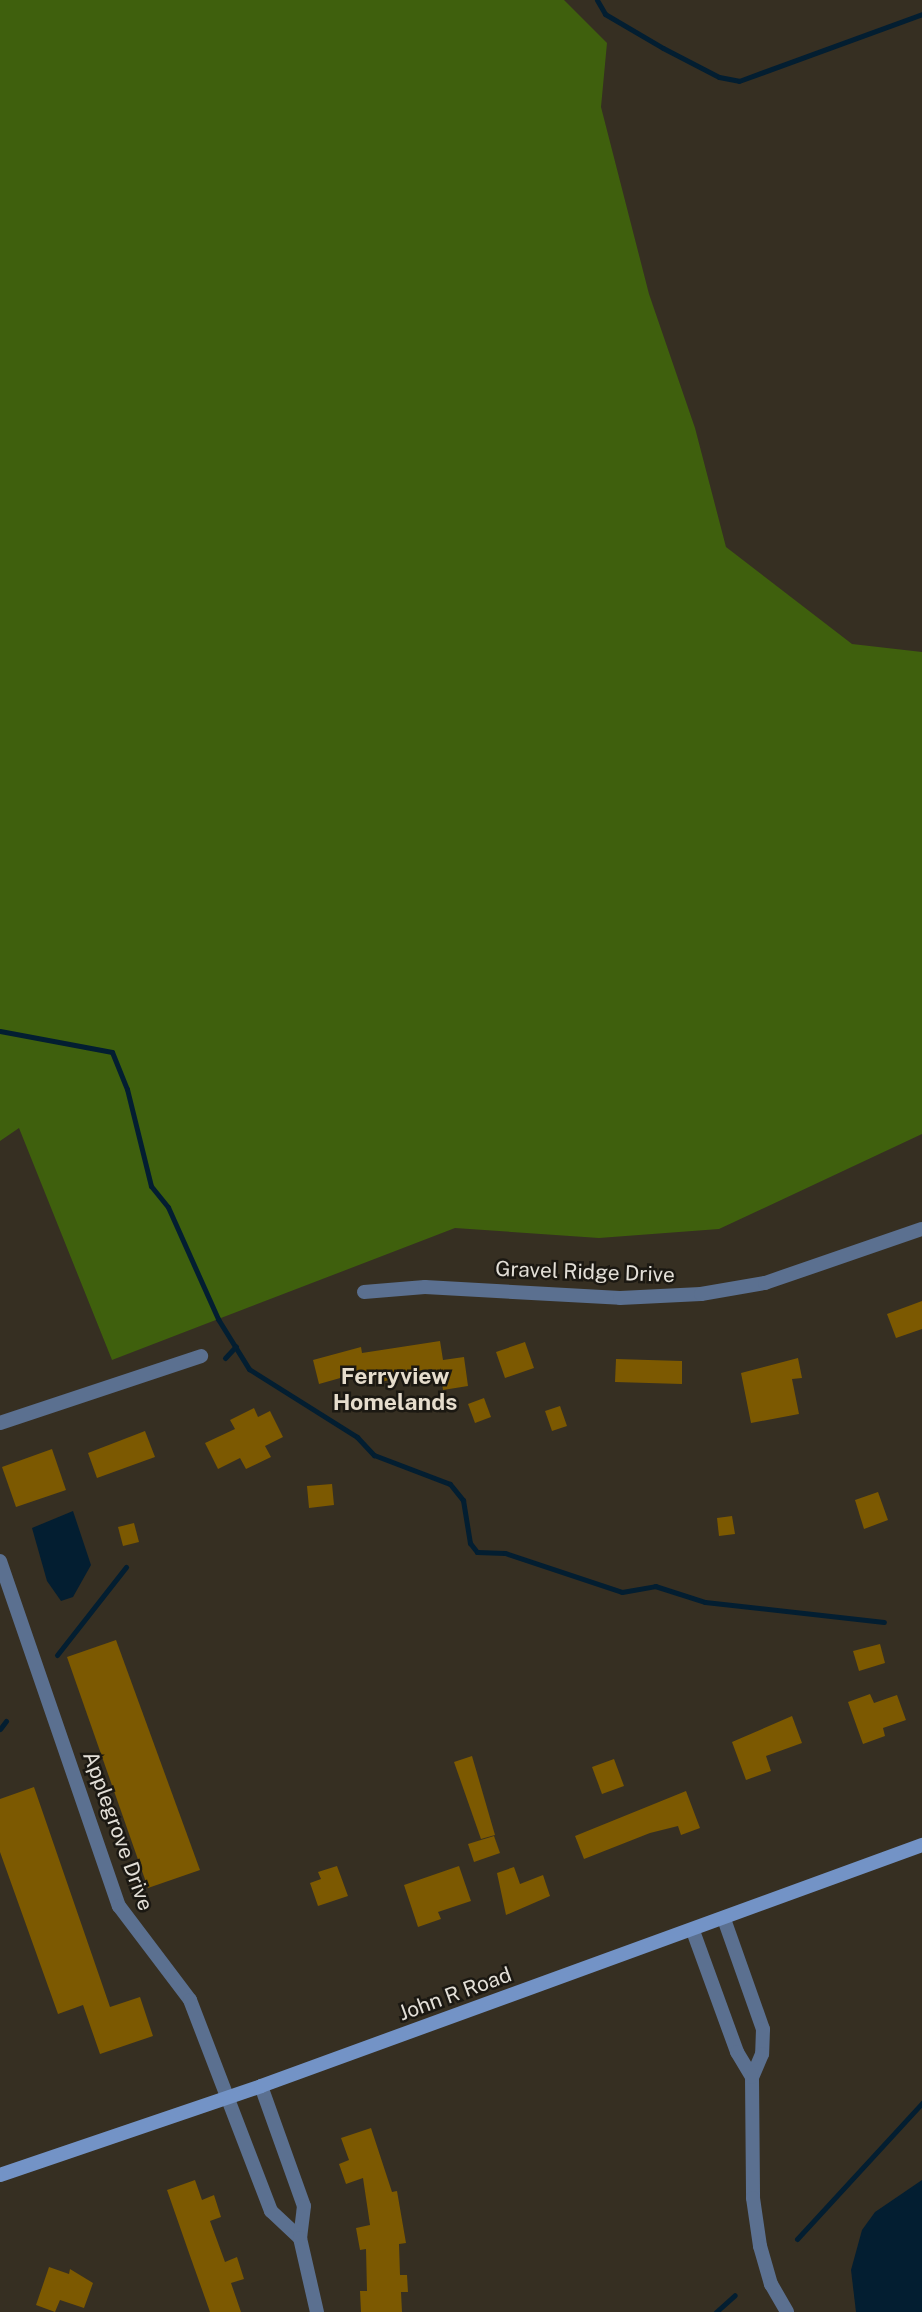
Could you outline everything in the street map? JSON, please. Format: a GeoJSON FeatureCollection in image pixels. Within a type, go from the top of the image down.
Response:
{"type":"FeatureCollection","features":[{"type":"Feature","properties":{"kind":"main road","name":"John R Road"},"geometry":{"type":"LineString","coordinates":[[0,2175],[261,2086],[693,1931],[922,1845]]}},
{"type":"Feature","properties":{"kind":"street","name":"Gravel Ridge Drive"},"geometry":{"type":"LineString","coordinates":[[364,1293],[425,1287],[620,1298],[701,1294],[777,1279],[922,1229]]}},
{"type":"Feature","properties":{"kind":"street"},"geometry":{"type":"LineString","coordinates":[[0,1423],[201,1356]]}},
{"type":"Feature","properties":{"kind":"street","name":"Applegrove Drive"},"geometry":{"type":"LineString","coordinates":[[0,1561],[119,1906],[190,2000],[206,2033],[227,2098],[271,2211],[300,2238]]}},
{"type":"Feature","properties":{"kind":"street"},"geometry":{"type":"LineString","coordinates":[[724,1919],[763,2029],[762,2054],[752,2077],[753,2198],[760,2246],[772,2284],[787,2312]]}},
{"type":"Feature","properties":{"kind":"street"},"geometry":{"type":"LineString","coordinates":[[693,1931],[737,2052],[752,2077]]}},
{"type":"Feature","properties":{"kind":"street"},"geometry":{"type":"LineString","coordinates":[[261,2086],[304,2206],[300,2238],[317,2312]]}},
{"type":"Feature","properties":{"kind":"green space"},"geometry":{"type":"Polygon","coordinates":[[[0,0],[564,0],[607,43],[601,107],[649,294],[695,428],[726,547],[852,644],[922,652],[922,1134],[719,1229],[599,1238],[455,1228],[112,1360],[19,1128],[0,1141],[0,0]]]}},
{"type":"Feature","properties":{"kind":"water"},"geometry":{"type":"Polygon","coordinates":[[[73,1511],[91,1565],[73,1597],[61,1601],[47,1581],[32,1528],[73,1511]]]}},
{"type":"Feature","properties":{"kind":"water"},"geometry":{"type":"Polygon","coordinates":[[[922,2180],[922,2312],[856,2312],[851,2270],[862,2230],[875,2212],[922,2180]]]}},
{"type":"Feature","properties":{"kind":"building"},"geometry":{"type":"Polygon","coordinates":[[[922,1301],[922,1329],[896,1338],[887,1314],[922,1301]]]}},
{"type":"Feature","properties":{"kind":"building"},"geometry":{"type":"Polygon","coordinates":[[[440,1341],[443,1360],[464,1357],[468,1386],[443,1390],[441,1377],[434,1378],[432,1369],[394,1374],[396,1378],[378,1383],[376,1377],[360,1382],[358,1373],[319,1384],[313,1360],[361,1347],[362,1353],[440,1341]]]}},
{"type":"Feature","properties":{"kind":"building"},"geometry":{"type":"Polygon","coordinates":[[[525,1342],[534,1368],[505,1378],[496,1352],[525,1342]]]}},
{"type":"Feature","properties":{"kind":"building"},"geometry":{"type":"Polygon","coordinates":[[[798,1358],[802,1378],[792,1379],[799,1414],[751,1423],[741,1373],[798,1358]]]}},
{"type":"Feature","properties":{"kind":"building"},"geometry":{"type":"Polygon","coordinates":[[[616,1359],[682,1361],[682,1384],[615,1382],[616,1359]]]}},
{"type":"Feature","properties":{"kind":"building"},"geometry":{"type":"Polygon","coordinates":[[[484,1398],[491,1417],[475,1423],[468,1404],[484,1398]]]}},
{"type":"Feature","properties":{"kind":"building"},"geometry":{"type":"Polygon","coordinates":[[[560,1406],[567,1426],[552,1431],[545,1411],[560,1406]]]}},
{"type":"Feature","properties":{"kind":"building"},"geometry":{"type":"Polygon","coordinates":[[[254,1408],[258,1417],[270,1411],[283,1437],[265,1446],[271,1457],[246,1469],[240,1458],[218,1469],[205,1443],[235,1429],[230,1420],[254,1408]]]}},
{"type":"Feature","properties":{"kind":"building"},"geometry":{"type":"Polygon","coordinates":[[[145,1431],[155,1457],[97,1478],[88,1453],[145,1431]]]}},
{"type":"Feature","properties":{"kind":"building"},"geometry":{"type":"Polygon","coordinates":[[[52,1449],[66,1490],[16,1507],[2,1467],[52,1449]]]}},
{"type":"Feature","properties":{"kind":"building"},"geometry":{"type":"Polygon","coordinates":[[[332,1484],[334,1505],[309,1508],[307,1486],[332,1484]]]}},
{"type":"Feature","properties":{"kind":"building"},"geometry":{"type":"Polygon","coordinates":[[[878,1492],[888,1520],[864,1529],[855,1500],[878,1492]]]}},
{"type":"Feature","properties":{"kind":"building"},"geometry":{"type":"Polygon","coordinates":[[[732,1516],[735,1534],[719,1536],[717,1518],[732,1516]]]}},
{"type":"Feature","properties":{"kind":"building"},"geometry":{"type":"Polygon","coordinates":[[[134,1523],[139,1542],[123,1546],[118,1527],[134,1523]]]}},
{"type":"Feature","properties":{"kind":"building"},"geometry":{"type":"Polygon","coordinates":[[[116,1640],[200,1870],[148,1888],[67,1657],[116,1640]]]}},
{"type":"Feature","properties":{"kind":"building"},"geometry":{"type":"Polygon","coordinates":[[[880,1644],[885,1663],[859,1671],[853,1651],[880,1644]]]}},
{"type":"Feature","properties":{"kind":"building"},"geometry":{"type":"Polygon","coordinates":[[[870,1694],[874,1703],[897,1695],[906,1720],[883,1728],[885,1736],[863,1744],[848,1702],[870,1694]]]}},
{"type":"Feature","properties":{"kind":"building"},"geometry":{"type":"Polygon","coordinates":[[[792,1716],[802,1743],[766,1756],[771,1771],[746,1780],[732,1742],[792,1716]]]}},
{"type":"Feature","properties":{"kind":"building"},"geometry":{"type":"Polygon","coordinates":[[[472,1756],[495,1835],[481,1839],[454,1762],[472,1756]]]}},
{"type":"Feature","properties":{"kind":"building"},"geometry":{"type":"Polygon","coordinates":[[[614,1759],[624,1786],[602,1794],[592,1767],[614,1759]]]}},
{"type":"Feature","properties":{"kind":"building"},"geometry":{"type":"Polygon","coordinates":[[[34,1787],[110,2007],[140,1997],[153,2036],[100,2054],[83,2005],[58,2014],[0,1852],[0,1799],[34,1787]]]}},
{"type":"Feature","properties":{"kind":"building"},"geometry":{"type":"Polygon","coordinates":[[[686,1791],[700,1828],[681,1835],[678,1826],[650,1833],[584,1859],[575,1836],[686,1791]]]}},
{"type":"Feature","properties":{"kind":"building"},"geometry":{"type":"Polygon","coordinates":[[[494,1836],[500,1853],[474,1862],[468,1844],[494,1836]]]}},
{"type":"Feature","properties":{"kind":"building"},"geometry":{"type":"Polygon","coordinates":[[[337,1866],[348,1896],[318,1906],[310,1883],[321,1879],[318,1872],[337,1866]]]}},
{"type":"Feature","properties":{"kind":"building"},"geometry":{"type":"Polygon","coordinates":[[[459,1866],[471,1901],[438,1912],[441,1919],[418,1927],[404,1885],[459,1866]]]}},
{"type":"Feature","properties":{"kind":"building"},"geometry":{"type":"Polygon","coordinates":[[[514,1867],[520,1884],[543,1875],[550,1896],[506,1915],[497,1873],[514,1867]]]}},
{"type":"Feature","properties":{"kind":"building"},"geometry":{"type":"Polygon","coordinates":[[[371,2128],[392,2192],[397,2191],[406,2243],[399,2244],[400,2275],[407,2275],[408,2292],[401,2292],[402,2312],[361,2312],[360,2291],[367,2291],[366,2249],[360,2250],[356,2228],[370,2225],[363,2178],[346,2184],[339,2164],[349,2160],[341,2138],[371,2128]]]}},
{"type":"Feature","properties":{"kind":"building"},"geometry":{"type":"Polygon","coordinates":[[[195,2180],[202,2200],[214,2195],[221,2217],[210,2221],[225,2262],[237,2257],[244,2279],[231,2283],[241,2312],[210,2312],[167,2190],[195,2180]]]}},
{"type":"Feature","properties":{"kind":"building"},"geometry":{"type":"Polygon","coordinates":[[[49,2267],[69,2274],[70,2269],[93,2283],[84,2308],[60,2300],[55,2312],[36,2305],[49,2267]]]}},
{"type":"Feature","properties":{"kind":"waterway"},"geometry":{"type":"LineString","coordinates":[[597,0],[605,14],[663,48],[719,77],[739,81],[922,14]]}},
{"type":"Feature","properties":{"kind":"waterway"},"geometry":{"type":"LineString","coordinates":[[0,1031],[112,1052],[127,1089],[151,1186],[168,1207],[218,1319],[249,1369],[357,1437],[374,1455],[450,1484],[463,1500],[470,1543],[477,1552],[505,1553],[622,1592],[655,1586],[705,1602],[884,1622]]}},
{"type":"Feature","properties":{"kind":"waterway"},"geometry":{"type":"LineString","coordinates":[[225,1358],[236,1346]]}},
{"type":"Feature","properties":{"kind":"waterway"},"geometry":{"type":"LineString","coordinates":[[57,1655],[126,1567]]}},
{"type":"Feature","properties":{"kind":"waterway"},"geometry":{"type":"LineString","coordinates":[[0,1729],[6,1721]]}},
{"type":"Feature","properties":{"kind":"waterway"},"geometry":{"type":"LineString","coordinates":[[797,2239],[922,2103]]}},
{"type":"Feature","properties":{"kind":"waterway"},"geometry":{"type":"LineString","coordinates":[[716,2312],[735,2295]]}},
{"type":"Feature","properties":{"kind":"district","name":"Ferryview Homelands"},"geometry":{"type":"Point","coordinates":[395,1389]}}]}
